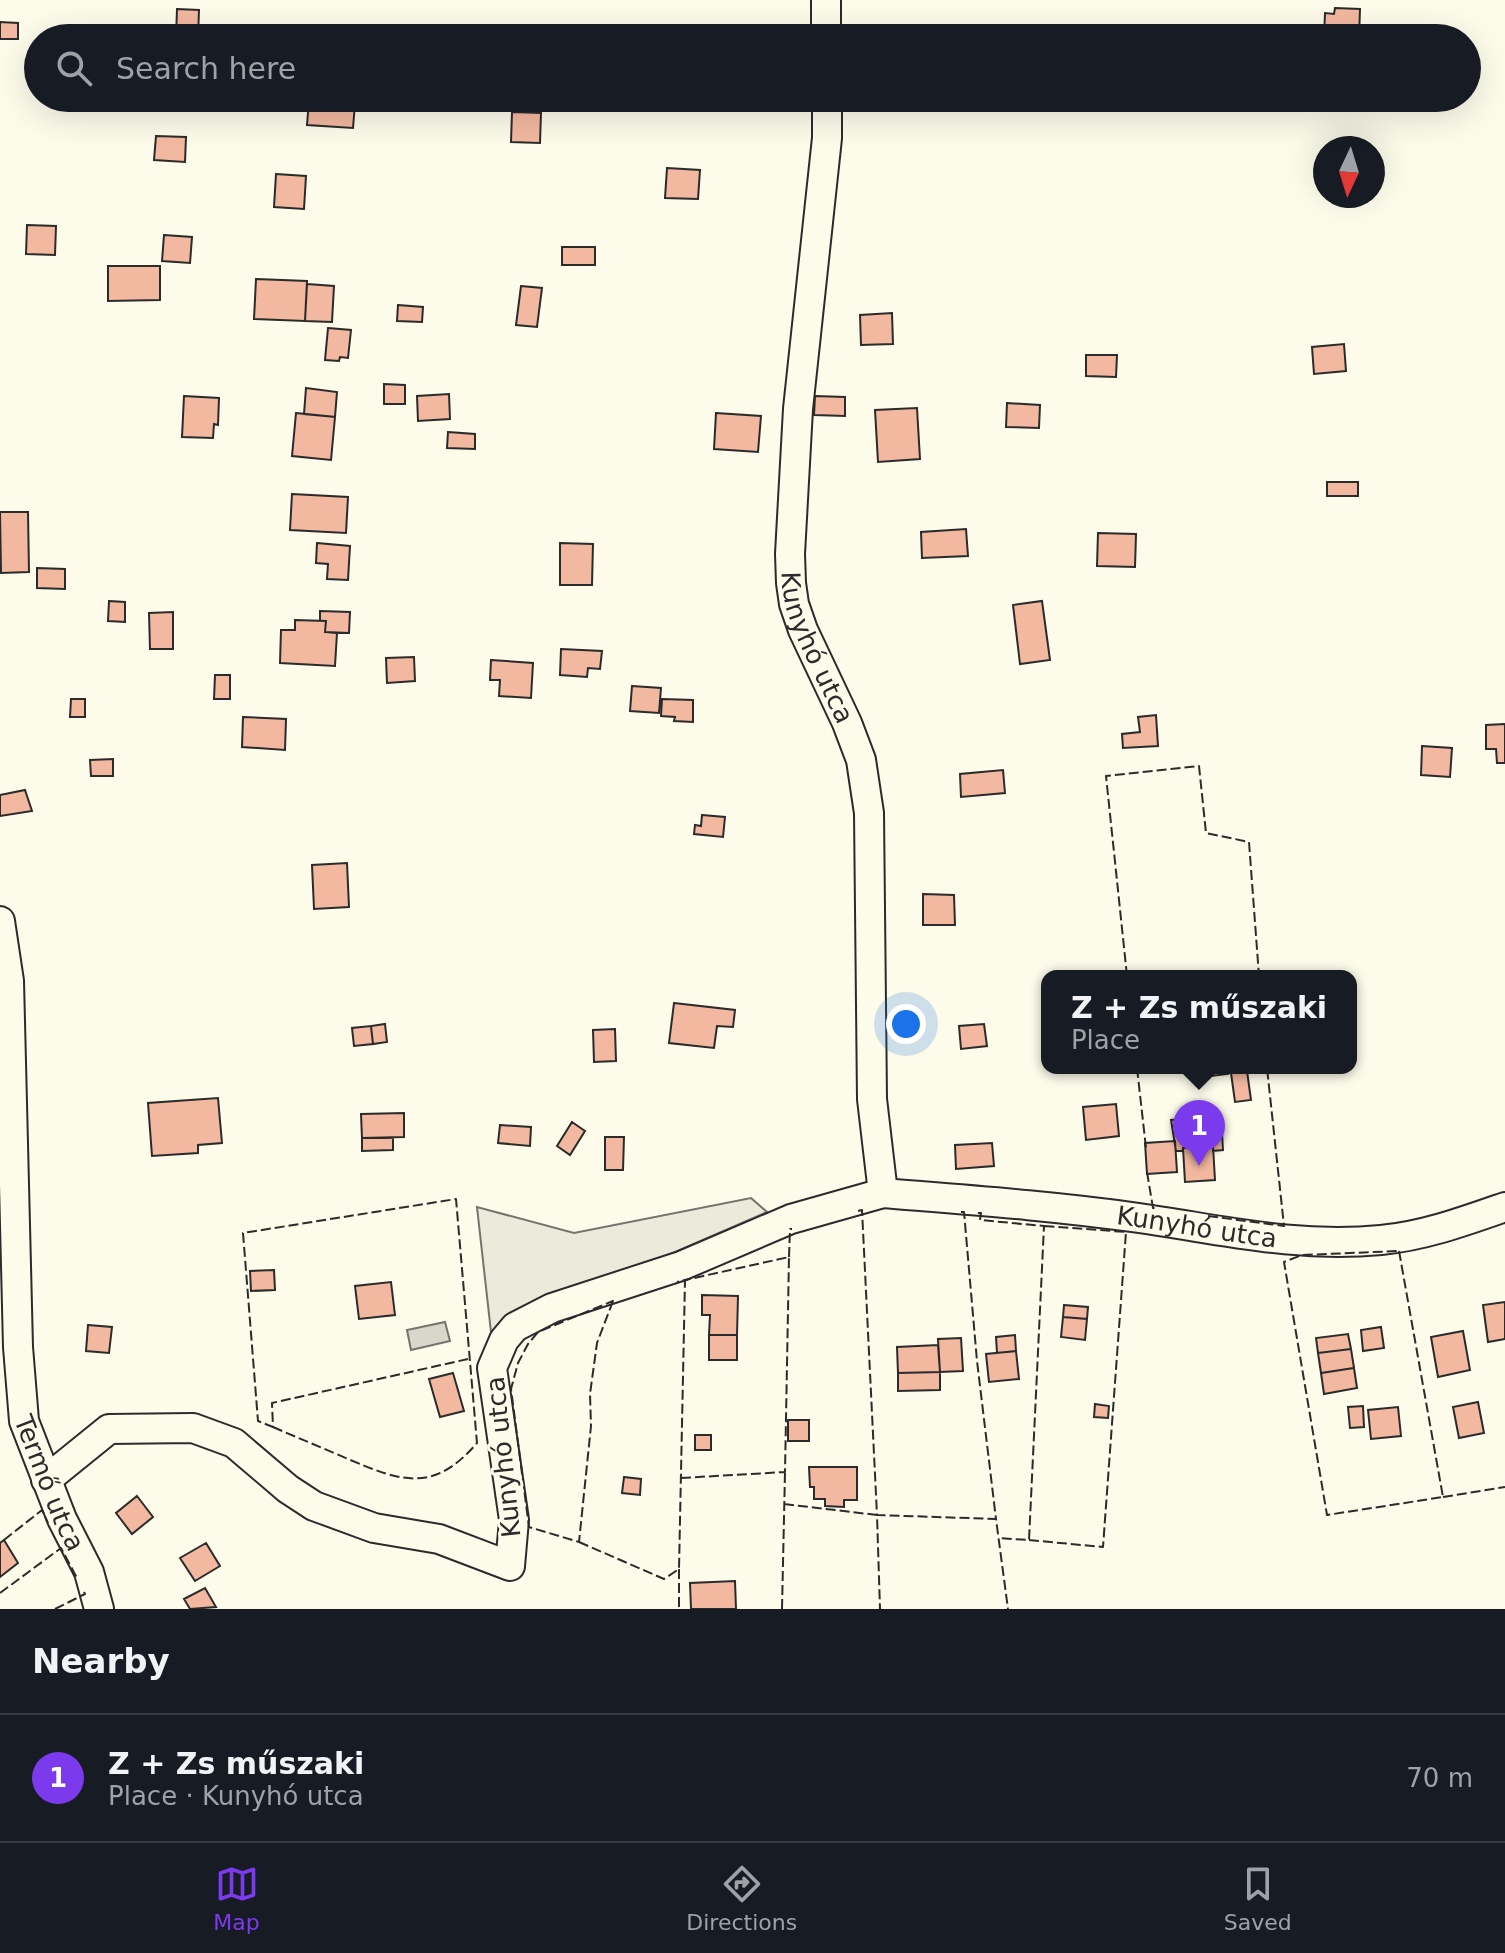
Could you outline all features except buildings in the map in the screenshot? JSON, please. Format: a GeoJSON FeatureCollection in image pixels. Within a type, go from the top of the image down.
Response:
{"type":"FeatureCollection","features":[{"type":"Feature","properties":{"kind":"street"},"geometry":{"type":"LineString","coordinates":[[826,0],[826,24]]}},
{"type":"Feature","properties":{"kind":"street","name":"Kunyhó utca"},"geometry":{"type":"LineString","coordinates":[[827,112],[827,138],[798,409],[791,583],[803,630],[861,760],[867,799],[872,1099],[883,1193]]}},
{"type":"Feature","properties":{"kind":"street","name":"Termő utca"},"geometry":{"type":"LineString","coordinates":[[0,921],[9,981],[20,1386],[24,1421],[62,1519],[89,1572],[99,1609]]}},
{"type":"Feature","properties":{"kind":"street","name":"Kunyhó utca"},"geometry":{"type":"LineString","coordinates":[[46,1480],[109,1429],[193,1428],[234,1443],[288,1489],[314,1506],[374,1528],[439,1539],[510,1566],[514,1520],[492,1368],[504,1340],[515,1327],[552,1308],[681,1266],[781,1222],[883,1193],[1061,1208],[1275,1241],[1332,1243],[1384,1240],[1439,1229],[1505,1207]]}},
{"type":"Feature","properties":{"kind":"shaded area"},"geometry":{"type":"Polygon","coordinates":[[[751,1198],[767,1212],[491,1332],[477,1207],[574,1233],[751,1198]]]}},
{"type":"Feature","properties":{"kind":"shaded area"},"geometry":{"type":"Polygon","coordinates":[[[445,1322],[450,1341],[411,1350],[407,1330],[445,1322]]]}},
{"type":"Feature","properties":{"kind":"fence"},"geometry":{"type":"LineString","coordinates":[[1126,970],[1106,776],[1199,766],[1206,833],[1249,842],[1259,970]]}},
{"type":"Feature","properties":{"kind":"fence"},"geometry":{"type":"LineString","coordinates":[[1138,1074],[1146,1148]]}},
{"type":"Feature","properties":{"kind":"fence"},"geometry":{"type":"LineString","coordinates":[[1208,1216],[1284,1226],[1268,1074]]}},
{"type":"Feature","properties":{"kind":"fence"},"geometry":{"type":"LineString","coordinates":[[1147,1172],[1153,1208],[1157,1208]]}},
{"type":"Feature","properties":{"kind":"fence"},"geometry":{"type":"LineString","coordinates":[[273,1427],[367,1467],[401,1477],[432,1476],[446,1470],[477,1443],[456,1199],[243,1233],[258,1421],[273,1427],[272,1403],[468,1359]]}},
{"type":"Feature","properties":{"kind":"fence"},"geometry":{"type":"LineString","coordinates":[[858,1211],[862,1210],[877,1515],[996,1519],[1008,1609]]}},
{"type":"Feature","properties":{"kind":"fence"},"geometry":{"type":"LineString","coordinates":[[961,1212],[964,1212],[977,1361],[996,1519]]}},
{"type":"Feature","properties":{"kind":"fence"},"geometry":{"type":"LineString","coordinates":[[978,1213],[981,1213],[980,1220],[1044,1226],[1029,1540],[998,1538]]}},
{"type":"Feature","properties":{"kind":"fence"},"geometry":{"type":"LineString","coordinates":[[1029,1540],[1103,1547],[1126,1232],[1044,1226]]}},
{"type":"Feature","properties":{"kind":"fence"},"geometry":{"type":"LineString","coordinates":[[789,1257],[792,1229]]}},
{"type":"Feature","properties":{"kind":"fence"},"geometry":{"type":"LineString","coordinates":[[1399,1251],[1443,1497],[1327,1515],[1284,1262],[1302,1255],[1399,1251]]}},
{"type":"Feature","properties":{"kind":"fence"},"geometry":{"type":"LineString","coordinates":[[681,1478],[785,1472],[789,1257],[685,1280]]}},
{"type":"Feature","properties":{"kind":"fence"},"geometry":{"type":"LineString","coordinates":[[579,1542],[664,1579],[679,1569],[685,1280],[677,1282]]}},
{"type":"Feature","properties":{"kind":"fence"},"geometry":{"type":"LineString","coordinates":[[613,1301],[597,1343],[579,1542],[529,1527],[511,1389],[518,1363],[538,1332],[613,1301]]}},
{"type":"Feature","properties":{"kind":"fence"},"geometry":{"type":"LineString","coordinates":[[782,1609],[785,1472]]}},
{"type":"Feature","properties":{"kind":"fence"},"geometry":{"type":"LineString","coordinates":[[1443,1497],[1505,1487]]}},
{"type":"Feature","properties":{"kind":"fence"},"geometry":{"type":"LineString","coordinates":[[784,1504],[877,1515],[880,1609]]}},
{"type":"Feature","properties":{"kind":"fence"},"geometry":{"type":"LineString","coordinates":[[4,1540],[42,1510],[48,1523]]}},
{"type":"Feature","properties":{"kind":"fence"},"geometry":{"type":"LineString","coordinates":[[0,1593],[61,1548],[77,1578]]}},
{"type":"Feature","properties":{"kind":"fence"},"geometry":{"type":"LineString","coordinates":[[679,1569],[679,1609]]}},
{"type":"Feature","properties":{"kind":"fence"},"geometry":{"type":"LineString","coordinates":[[55,1609],[84,1592]]}},
{"type":"Feature","properties":{"kind":"place","name":"Z + Zs műszaki"},"geometry":{"type":"Point","coordinates":[1199,1166]}}]}
